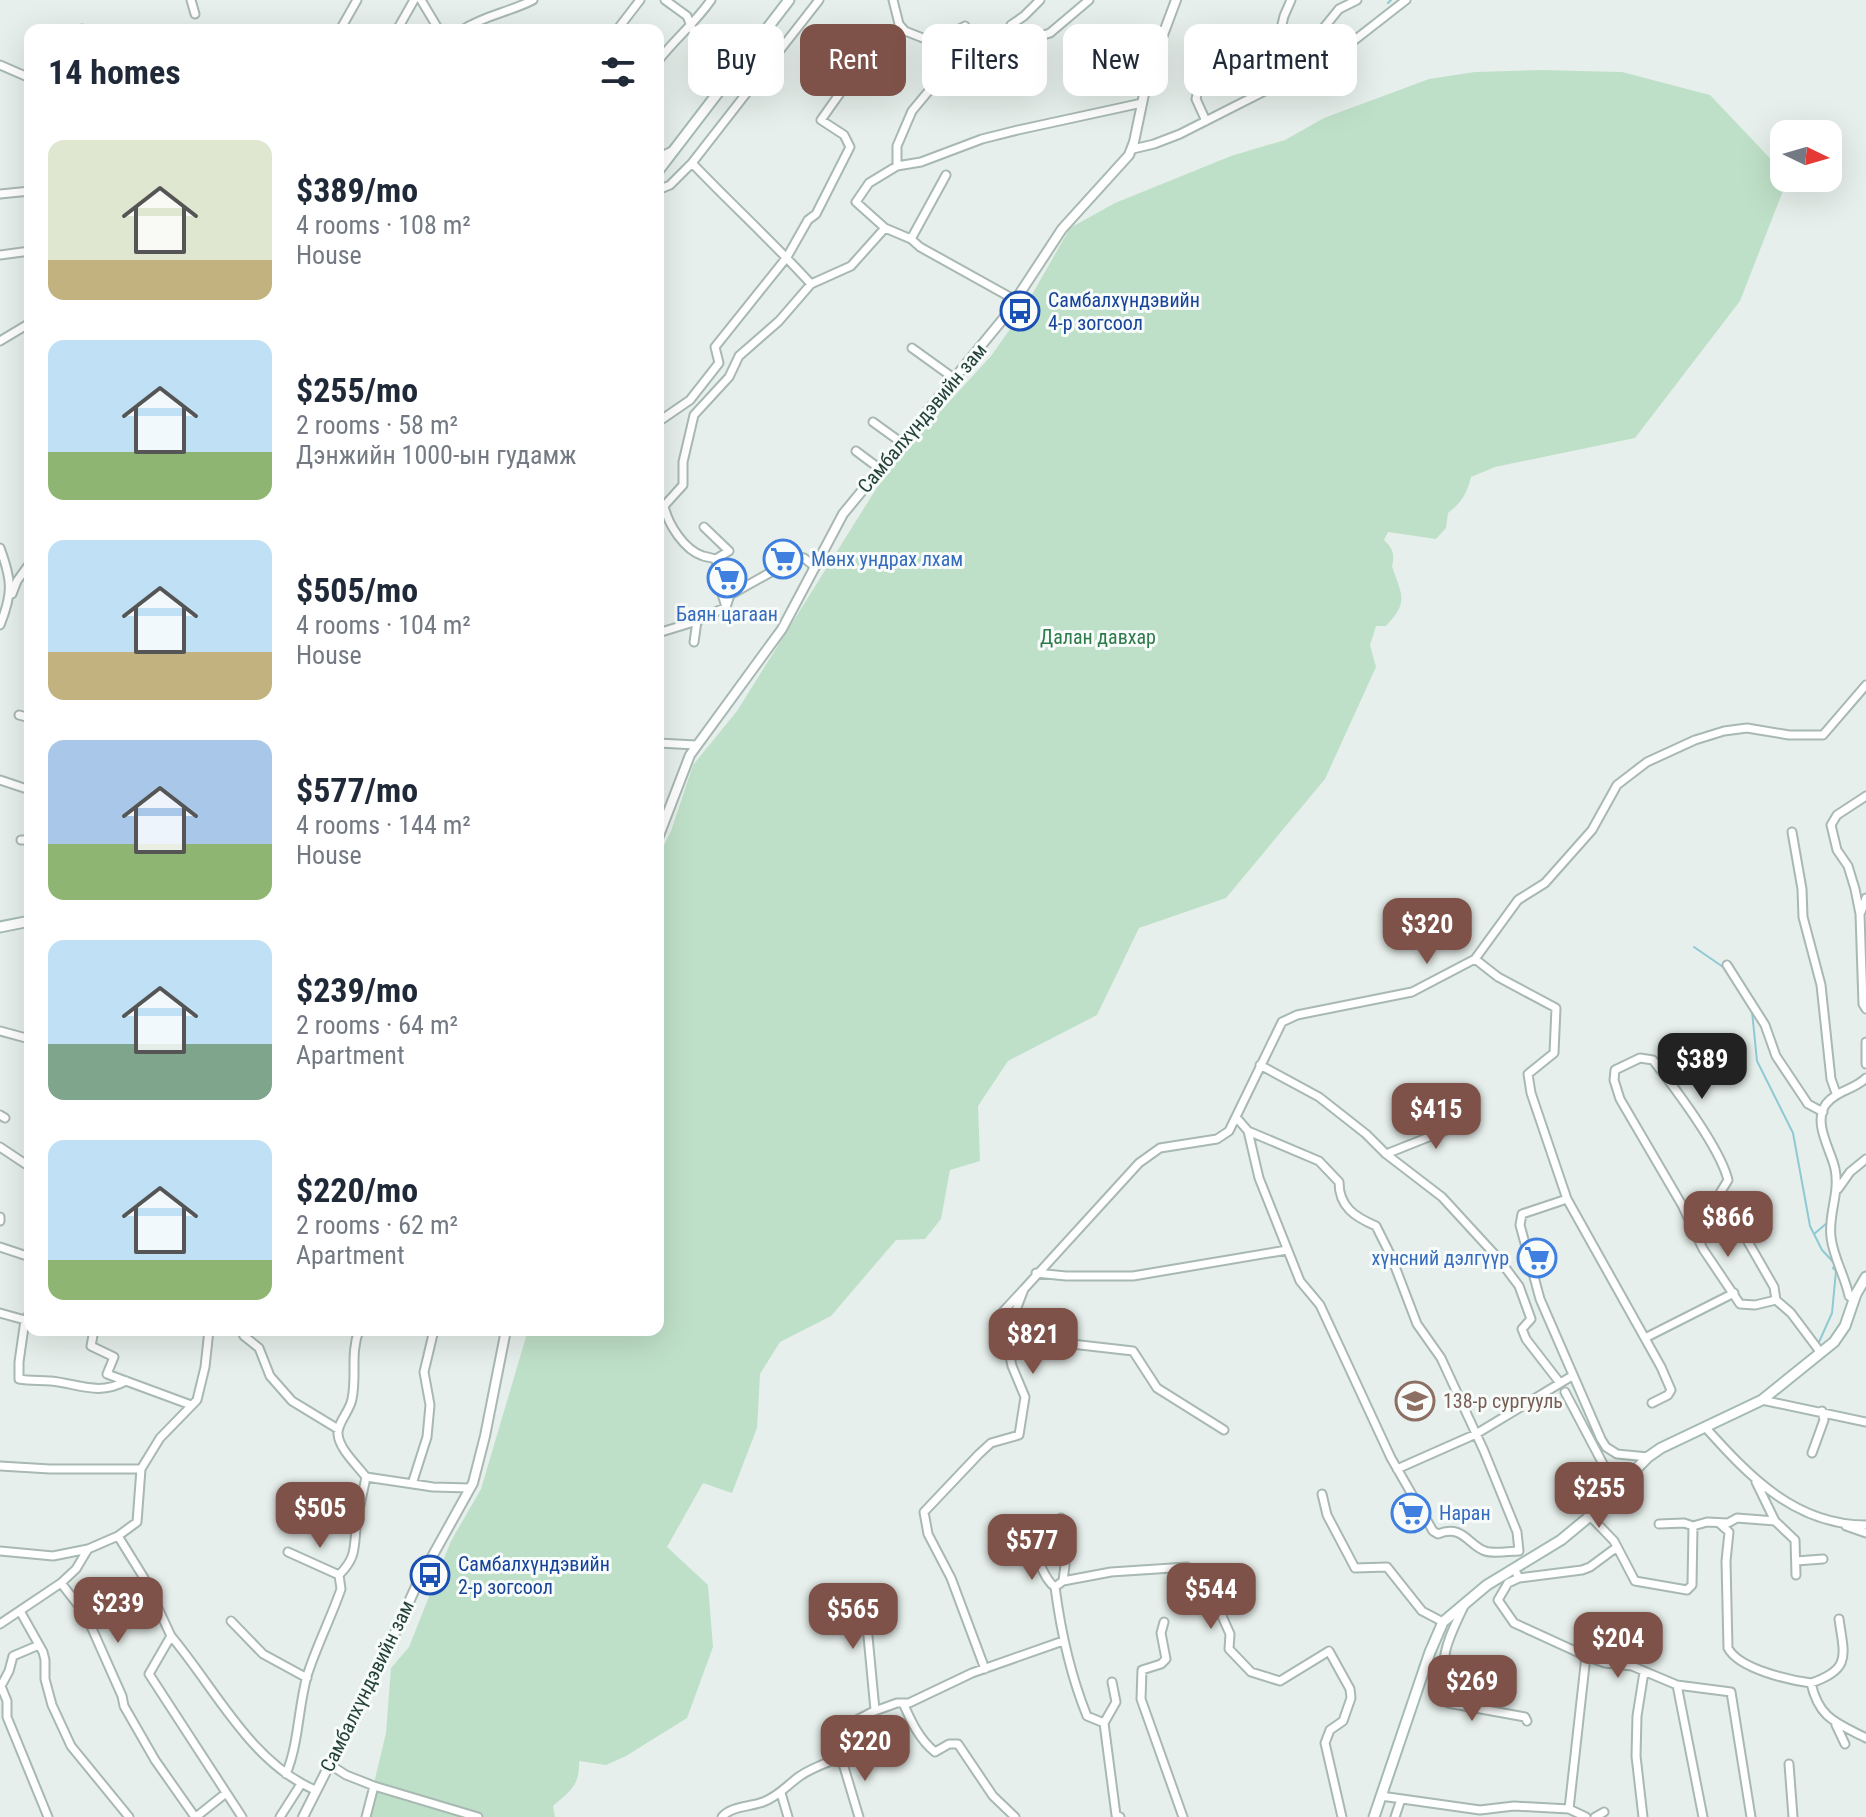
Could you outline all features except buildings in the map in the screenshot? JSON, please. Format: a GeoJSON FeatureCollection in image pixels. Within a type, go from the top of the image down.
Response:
{"type":"FeatureCollection","features":[{"type":"Feature","properties":{"kind":"main road"},"geometry":{"type":"LineString","coordinates":[[770,24],[789,0]]}},
{"type":"Feature","properties":{"kind":"main road"},"geometry":{"type":"LineString","coordinates":[[664,162],[714,96]]}},
{"type":"Feature","properties":{"kind":"main road"},"geometry":{"type":"LineString","coordinates":[[0,927],[24,922]]}},
{"type":"Feature","properties":{"kind":"main road"},"geometry":{"type":"LineString","coordinates":[[1374,1817],[1443,1622],[1468,1599],[1561,1540],[1608,1499],[1648,1457],[1762,1400],[1821,1353],[1834,1342],[1845,1326],[1866,1277]]}},
{"type":"Feature","properties":{"kind":"street"},"geometry":{"type":"LineString","coordinates":[[191,0],[195,14]]}},
{"type":"Feature","properties":{"kind":"street"},"geometry":{"type":"LineString","coordinates":[[343,24],[357,0]]}},
{"type":"Feature","properties":{"kind":"street"},"geometry":{"type":"LineString","coordinates":[[400,24],[414,0]]}},
{"type":"Feature","properties":{"kind":"street"},"geometry":{"type":"LineString","coordinates":[[421,0],[435,24]]}},
{"type":"Feature","properties":{"kind":"street"},"geometry":{"type":"LineString","coordinates":[[473,24],[498,11],[513,10],[533,0]]}},
{"type":"Feature","properties":{"kind":"street"},"geometry":{"type":"LineString","coordinates":[[622,24],[640,0]]}},
{"type":"Feature","properties":{"kind":"street"},"geometry":{"type":"LineString","coordinates":[[665,0],[687,16],[690,24]]}},
{"type":"Feature","properties":{"kind":"street"},"geometry":{"type":"LineString","coordinates":[[691,24],[711,0]]}},
{"type":"Feature","properties":{"kind":"street"},"geometry":{"type":"LineString","coordinates":[[664,188],[692,163],[819,0]]}},
{"type":"Feature","properties":{"kind":"street"},"geometry":{"type":"LineString","coordinates":[[893,0],[899,24],[905,31],[922,38]]}},
{"type":"Feature","properties":{"kind":"street"},"geometry":{"type":"LineString","coordinates":[[1012,24],[1040,0]]}},
{"type":"Feature","properties":{"kind":"street"},"geometry":{"type":"LineString","coordinates":[[1047,34],[1089,0]]}},
{"type":"Feature","properties":{"kind":"street","name":"Самбалхүндэвийн зам"},"geometry":{"type":"LineString","coordinates":[[664,822],[685,765],[696,745],[774,640],[843,514],[1017,301],[1062,229],[1121,167],[1133,149],[1148,75],[1176,0]]}},
{"type":"Feature","properties":{"kind":"street"},"geometry":{"type":"LineString","coordinates":[[1282,24],[1291,0]]}},
{"type":"Feature","properties":{"kind":"street"},"geometry":{"type":"LineString","coordinates":[[1339,9],[1340,0]]}},
{"type":"Feature","properties":{"kind":"street"},"geometry":{"type":"LineString","coordinates":[[1327,24],[1339,9],[1357,0]]}},
{"type":"Feature","properties":{"kind":"street"},"geometry":{"type":"LineString","coordinates":[[1133,149],[1154,144],[1206,121],[1324,61],[1406,0]]}},
{"type":"Feature","properties":{"kind":"street"},"geometry":{"type":"LineString","coordinates":[[664,53],[688,27]]}},
{"type":"Feature","properties":{"kind":"street"},"geometry":{"type":"LineString","coordinates":[[0,65],[24,75]]}},
{"type":"Feature","properties":{"kind":"street"},"geometry":{"type":"LineString","coordinates":[[664,418],[690,400],[719,363],[715,347],[787,257],[808,220],[816,214],[850,147],[844,135],[821,120],[838,96]]}},
{"type":"Feature","properties":{"kind":"street"},"geometry":{"type":"LineString","coordinates":[[897,166],[897,146],[912,111],[924,96]]}},
{"type":"Feature","properties":{"kind":"street"},"geometry":{"type":"LineString","coordinates":[[1197,96],[1206,121]]}},
{"type":"Feature","properties":{"kind":"street"},"geometry":{"type":"LineString","coordinates":[[1017,301],[911,239],[885,228],[856,202],[869,183],[897,166],[921,162],[982,139],[1142,103]]}},
{"type":"Feature","properties":{"kind":"street"},"geometry":{"type":"LineString","coordinates":[[664,155],[672,150]]}},
{"type":"Feature","properties":{"kind":"street"},"geometry":{"type":"LineString","coordinates":[[692,163],[811,284]]}},
{"type":"Feature","properties":{"kind":"street"},"geometry":{"type":"LineString","coordinates":[[911,239],[946,175]]}},
{"type":"Feature","properties":{"kind":"street"},"geometry":{"type":"LineString","coordinates":[[0,194],[24,192]]}},
{"type":"Feature","properties":{"kind":"street"},"geometry":{"type":"LineString","coordinates":[[704,527],[729,551],[716,559],[689,548],[667,521],[664,506],[683,485],[683,462],[694,415],[729,377],[739,356],[779,321],[811,284],[851,266],[885,228]]}},
{"type":"Feature","properties":{"kind":"street"},"geometry":{"type":"LineString","coordinates":[[0,255],[24,252]]}},
{"type":"Feature","properties":{"kind":"street"},"geometry":{"type":"LineString","coordinates":[[0,341],[24,327]]}},
{"type":"Feature","properties":{"kind":"street"},"geometry":{"type":"LineString","coordinates":[[912,348],[955,379]]}},
{"type":"Feature","properties":{"kind":"street"},"geometry":{"type":"LineString","coordinates":[[873,422],[902,443]]}},
{"type":"Feature","properties":{"kind":"street"},"geometry":{"type":"LineString","coordinates":[[856,451],[880,469]]}},
{"type":"Feature","properties":{"kind":"street"},"geometry":{"type":"LineString","coordinates":[[0,548],[9,571],[10,600]]}},
{"type":"Feature","properties":{"kind":"street"},"geometry":{"type":"LineString","coordinates":[[664,631],[697,621],[726,607],[730,595],[798,557],[815,567]]}},
{"type":"Feature","properties":{"kind":"street"},"geometry":{"type":"LineString","coordinates":[[716,559],[718,581],[726,607]]}},
{"type":"Feature","properties":{"kind":"street"},"geometry":{"type":"LineString","coordinates":[[0,625],[17,581],[24,571]]}},
{"type":"Feature","properties":{"kind":"street"},"geometry":{"type":"LineString","coordinates":[[694,642],[697,621]]}},
{"type":"Feature","properties":{"kind":"street"},"geometry":{"type":"LineString","coordinates":[[985,1669],[951,1578],[928,1534],[924,1512],[991,1443],[1019,1435],[1025,1397],[1012,1366],[1006,1336],[998,1317],[1036,1273],[1059,1254],[1139,1163],[1160,1148],[1217,1139],[1229,1131],[1282,1022],[1310,1012],[1412,992],[1475,959],[1518,900],[1545,883],[1592,830],[1617,785],[1647,762],[1695,740],[1724,731],[1747,728],[1789,735],[1823,735],[1866,685]]}},
{"type":"Feature","properties":{"kind":"street"},"geometry":{"type":"LineString","coordinates":[[19,715],[24,716]]}},
{"type":"Feature","properties":{"kind":"street"},"geometry":{"type":"LineString","coordinates":[[664,743],[696,745]]}},
{"type":"Feature","properties":{"kind":"street"},"geometry":{"type":"LineString","coordinates":[[0,780],[24,788]]}},
{"type":"Feature","properties":{"kind":"street"},"geometry":{"type":"LineString","coordinates":[[1866,796],[1837,815],[1831,825],[1837,850],[1848,866],[1860,914],[1863,1004],[1866,1009]]}},
{"type":"Feature","properties":{"kind":"street"},"geometry":{"type":"LineString","coordinates":[[1792,832],[1802,889],[1803,917],[1821,985],[1831,1079],[1836,1093]]}},
{"type":"Feature","properties":{"kind":"street"},"geometry":{"type":"LineString","coordinates":[[1860,914],[1866,898]]}},
{"type":"Feature","properties":{"kind":"street"},"geometry":{"type":"LineString","coordinates":[[1475,959],[1498,977],[1556,1008],[1554,1053],[1528,1074],[1531,1093],[1567,1199],[1671,1390],[1668,1395],[1652,1403]]}},
{"type":"Feature","properties":{"kind":"street"},"geometry":{"type":"LineString","coordinates":[[1727,965],[1765,1025],[1776,1056],[1808,1104],[1823,1112]]}},
{"type":"Feature","properties":{"kind":"street"},"geometry":{"type":"LineString","coordinates":[[0,1031],[24,1037]]}},
{"type":"Feature","properties":{"kind":"street"},"geometry":{"type":"LineString","coordinates":[[1866,1042],[1866,1064]]}},
{"type":"Feature","properties":{"kind":"street"},"geometry":{"type":"LineString","coordinates":[[1776,1300],[1755,1305],[1740,1304],[1703,1249],[1682,1205],[1620,1099],[1614,1080],[1615,1070],[1640,1058],[1653,1060],[1673,1085],[1722,1164],[1728,1180],[1720,1193],[1774,1287],[1776,1300],[1791,1313],[1821,1353]]}},
{"type":"Feature","properties":{"kind":"street"},"geometry":{"type":"LineString","coordinates":[[1260,1065],[1319,1097],[1442,1197],[1498,1258],[1519,1286],[1531,1319],[1522,1329],[1526,1339],[1560,1383]]}},
{"type":"Feature","properties":{"kind":"street"},"geometry":{"type":"LineString","coordinates":[[1854,1300],[1849,1296],[1830,1235],[1838,1189],[1834,1166],[1822,1139],[1823,1112],[1836,1093],[1862,1086],[1866,1078]]}},
{"type":"Feature","properties":{"kind":"street"},"geometry":{"type":"LineString","coordinates":[[1236,1117],[1248,1131],[1319,1161],[1339,1182],[1339,1196],[1354,1217],[1376,1226],[1417,1324],[1441,1358],[1517,1532],[1518,1570],[1498,1600],[1514,1623],[1605,1663],[1632,1666],[1677,1685],[1731,1692],[1751,1817]]}},
{"type":"Feature","properties":{"kind":"street"},"geometry":{"type":"LineString","coordinates":[[1386,1154],[1454,1127],[1466,1117]]}},
{"type":"Feature","properties":{"kind":"street"},"geometry":{"type":"LineString","coordinates":[[1248,1131],[1259,1178],[1300,1281],[1320,1305],[1397,1469],[1433,1531],[1438,1534],[1455,1532],[1472,1540],[1484,1551],[1519,1551]]}},
{"type":"Feature","properties":{"kind":"street"},"geometry":{"type":"LineString","coordinates":[[0,1147],[24,1163]]}},
{"type":"Feature","properties":{"kind":"street"},"geometry":{"type":"LineString","coordinates":[[1838,1189],[1850,1172],[1866,1159]]}},
{"type":"Feature","properties":{"kind":"street"},"geometry":{"type":"LineString","coordinates":[[1567,1199],[1522,1214],[1520,1225],[1540,1299],[1606,1447],[1617,1454],[1648,1457]]}},
{"type":"Feature","properties":{"kind":"street"},"geometry":{"type":"LineString","coordinates":[[0,1247],[24,1255]]}},
{"type":"Feature","properties":{"kind":"street"},"geometry":{"type":"LineString","coordinates":[[1036,1273],[1133,1276],[1287,1250]]}},
{"type":"Feature","properties":{"kind":"street"},"geometry":{"type":"LineString","coordinates":[[1006,1336],[1024,1289]]}},
{"type":"Feature","properties":{"kind":"street"},"geometry":{"type":"LineString","coordinates":[[1645,1338],[1734,1293]]}},
{"type":"Feature","properties":{"kind":"street"},"geometry":{"type":"LineString","coordinates":[[0,1313],[24,1316]]}},
{"type":"Feature","properties":{"kind":"street"},"geometry":{"type":"LineString","coordinates":[[24,1336],[19,1379],[54,1382],[86,1390],[116,1387],[126,1381]]}},
{"type":"Feature","properties":{"kind":"street"},"geometry":{"type":"LineString","coordinates":[[93,1336],[91,1346],[114,1357],[107,1374],[191,1405]]}},
{"type":"Feature","properties":{"kind":"street"},"geometry":{"type":"LineString","coordinates":[[0,1551],[53,1556],[88,1549],[118,1536],[137,1522],[141,1469],[160,1438],[197,1400],[208,1336]]}},
{"type":"Feature","properties":{"kind":"street"},"geometry":{"type":"LineString","coordinates":[[244,1336],[259,1348],[270,1376],[292,1401],[338,1429]]}},
{"type":"Feature","properties":{"kind":"street"},"geometry":{"type":"LineString","coordinates":[[357,1336],[353,1348],[352,1400],[338,1429],[338,1437],[366,1477],[470,1488]]}},
{"type":"Feature","properties":{"kind":"street"},"geometry":{"type":"LineString","coordinates":[[412,1484],[423,1452],[429,1418],[424,1372],[433,1336]]}},
{"type":"Feature","properties":{"kind":"street","name":"Самбалхүндэвийн зам"},"geometry":{"type":"LineString","coordinates":[[303,1817],[385,1655],[418,1582],[470,1488],[483,1447],[505,1336]]}},
{"type":"Feature","properties":{"kind":"street"},"geometry":{"type":"LineString","coordinates":[[1009,1352],[1054,1342],[1133,1351],[1157,1388],[1224,1430]]}},
{"type":"Feature","properties":{"kind":"street"},"geometry":{"type":"LineString","coordinates":[[1397,1469],[1476,1434],[1572,1376]]}},
{"type":"Feature","properties":{"kind":"street"},"geometry":{"type":"LineString","coordinates":[[1565,1392],[1603,1464],[1608,1499]]}},
{"type":"Feature","properties":{"kind":"street"},"geometry":{"type":"LineString","coordinates":[[1762,1400],[1866,1422]]}},
{"type":"Feature","properties":{"kind":"street"},"geometry":{"type":"LineString","coordinates":[[1812,1453],[1824,1420],[1822,1411]]}},
{"type":"Feature","properties":{"kind":"street"},"geometry":{"type":"LineString","coordinates":[[1705,1427],[1756,1482],[1776,1497],[1810,1513],[1866,1525]]}},
{"type":"Feature","properties":{"kind":"street"},"geometry":{"type":"LineString","coordinates":[[0,1466],[141,1469]]}},
{"type":"Feature","properties":{"kind":"street"},"geometry":{"type":"LineString","coordinates":[[339,1575],[349,1565],[357,1543],[356,1530],[366,1477]]}},
{"type":"Feature","properties":{"kind":"street"},"geometry":{"type":"LineString","coordinates":[[1756,1482],[1775,1521],[1795,1540],[1796,1575]]}},
{"type":"Feature","properties":{"kind":"street"},"geometry":{"type":"LineString","coordinates":[[1322,1494],[1327,1515],[1355,1568],[1387,1567],[1422,1611],[1443,1622]]}},
{"type":"Feature","properties":{"kind":"street"},"geometry":{"type":"LineString","coordinates":[[1590,1516],[1608,1534],[1635,1581],[1687,1590],[1692,1585],[1693,1526]]}},
{"type":"Feature","properties":{"kind":"street"},"geometry":{"type":"LineString","coordinates":[[1061,1518],[1065,1565],[1063,1581]]}},
{"type":"Feature","properties":{"kind":"street"},"geometry":{"type":"LineString","coordinates":[[1659,1524],[1675,1522],[1693,1526],[1728,1523],[1737,1518],[1775,1521]]}},
{"type":"Feature","properties":{"kind":"street"},"geometry":{"type":"LineString","coordinates":[[1836,1519],[1866,1533]]}},
{"type":"Feature","properties":{"kind":"street"},"geometry":{"type":"LineString","coordinates":[[1719,1523],[1729,1532],[1726,1597],[1728,1648],[1732,1655],[1749,1666],[1811,1683],[1832,1676],[1840,1666],[1844,1653],[1839,1619]]}},
{"type":"Feature","properties":{"kind":"street"},"geometry":{"type":"LineString","coordinates":[[118,1536],[144,1578],[171,1636],[250,1739],[286,1774],[315,1790]]}},
{"type":"Feature","properties":{"kind":"street"},"geometry":{"type":"LineString","coordinates":[[1518,1570],[1582,1570],[1617,1547]]}},
{"type":"Feature","properties":{"kind":"street"},"geometry":{"type":"LineString","coordinates":[[0,1624],[61,1583],[76,1569],[88,1549]]}},
{"type":"Feature","properties":{"kind":"street"},"geometry":{"type":"LineString","coordinates":[[1031,1551],[1040,1561],[1050,1585],[1055,1587]]}},
{"type":"Feature","properties":{"kind":"street"},"geometry":{"type":"LineString","coordinates":[[288,1552],[339,1575]]}},
{"type":"Feature","properties":{"kind":"street"},"geometry":{"type":"LineString","coordinates":[[1796,1561],[1823,1559]]}},
{"type":"Feature","properties":{"kind":"street"},"geometry":{"type":"LineString","coordinates":[[1055,1587],[1063,1581],[1111,1572],[1187,1567],[1202,1577],[1230,1634],[1229,1649],[1251,1672],[1280,1681],[1329,1651],[1350,1689],[1351,1698],[1343,1721],[1330,1730],[1325,1743],[1342,1815],[1333,1817]]}},
{"type":"Feature","properties":{"kind":"street"},"geometry":{"type":"LineString","coordinates":[[286,1774],[293,1758],[307,1678],[341,1589],[339,1575]]}},
{"type":"Feature","properties":{"kind":"street"},"geometry":{"type":"LineString","coordinates":[[61,1583],[86,1615],[124,1706],[155,1760],[196,1817],[226,1793]]}},
{"type":"Feature","properties":{"kind":"street"},"geometry":{"type":"LineString","coordinates":[[1055,1587],[1073,1681],[1087,1716],[1104,1723]]}},
{"type":"Feature","properties":{"kind":"street"},"geometry":{"type":"LineString","coordinates":[[1468,1599],[1447,1639],[1442,1660],[1445,1699],[1448,1703],[1525,1717],[1527,1721]]}},
{"type":"Feature","properties":{"kind":"street"},"geometry":{"type":"LineString","coordinates":[[875,1710],[867,1626],[879,1601]]}},
{"type":"Feature","properties":{"kind":"street"},"geometry":{"type":"LineString","coordinates":[[20,1611],[45,1660],[45,1679],[52,1705],[71,1746],[129,1817]]}},
{"type":"Feature","properties":{"kind":"street"},"geometry":{"type":"LineString","coordinates":[[231,1621],[263,1654],[307,1678]]}},
{"type":"Feature","properties":{"kind":"street"},"geometry":{"type":"LineString","coordinates":[[1164,1622],[1161,1633],[1166,1659],[1161,1664],[1142,1670],[1141,1699],[1183,1817]]}},
{"type":"Feature","properties":{"kind":"street"},"geometry":{"type":"LineString","coordinates":[[171,1636],[149,1674],[242,1817]]}},
{"type":"Feature","properties":{"kind":"street"},"geometry":{"type":"LineString","coordinates":[[859,1817],[841,1757],[843,1737],[849,1724],[875,1710],[903,1703],[1063,1641]]}},
{"type":"Feature","properties":{"kind":"street"},"geometry":{"type":"LineString","coordinates":[[39,1645],[13,1656],[1,1686],[7,1701],[7,1717],[48,1817]]}},
{"type":"Feature","properties":{"kind":"street"},"geometry":{"type":"LineString","coordinates":[[1569,1809],[1586,1656]]}},
{"type":"Feature","properties":{"kind":"street"},"geometry":{"type":"LineString","coordinates":[[1643,1817],[1636,1756],[1637,1716],[1644,1672]]}},
{"type":"Feature","properties":{"kind":"street"},"geometry":{"type":"LineString","coordinates":[[1112,1682],[1116,1702],[1104,1723],[1116,1815],[1120,1817]]}},
{"type":"Feature","properties":{"kind":"street"},"geometry":{"type":"LineString","coordinates":[[1811,1683],[1816,1702],[1835,1723],[1845,1744]]}},
{"type":"Feature","properties":{"kind":"street"},"geometry":{"type":"LineString","coordinates":[[1677,1685],[1703,1817]]}},
{"type":"Feature","properties":{"kind":"street"},"geometry":{"type":"LineString","coordinates":[[903,1703],[913,1726],[930,1749],[935,1752],[949,1744],[958,1744],[993,1796],[1015,1817]]}},
{"type":"Feature","properties":{"kind":"street"},"geometry":{"type":"LineString","coordinates":[[1835,1723],[1866,1738]]}},
{"type":"Feature","properties":{"kind":"street"},"geometry":{"type":"LineString","coordinates":[[722,1817],[727,1811],[762,1803],[781,1793],[787,1785],[813,1768],[841,1757]]}},
{"type":"Feature","properties":{"kind":"street"},"geometry":{"type":"LineString","coordinates":[[329,1764],[346,1775],[374,1786],[478,1817]]}},
{"type":"Feature","properties":{"kind":"street"},"geometry":{"type":"LineString","coordinates":[[1789,1764],[1793,1817]]}},
{"type":"Feature","properties":{"kind":"street"},"geometry":{"type":"LineString","coordinates":[[280,1817],[301,1784]]}},
{"type":"Feature","properties":{"kind":"street"},"geometry":{"type":"LineString","coordinates":[[366,1817],[374,1786]]}},
{"type":"Feature","properties":{"kind":"street"},"geometry":{"type":"LineString","coordinates":[[781,1793],[788,1817]]}},
{"type":"Feature","properties":{"kind":"street"},"geometry":{"type":"LineString","coordinates":[[1381,1796],[1480,1810],[1514,1806],[1569,1809],[1586,1816]]}},
{"type":"Feature","properties":{"kind":"street"},"geometry":{"type":"LineString","coordinates":[[1395,1817],[1401,1799]]}},
{"type":"Feature","properties":{"kind":"street"},"geometry":{"type":"LineString","coordinates":[[1595,1817],[1604,1812]]}},
{"type":"Feature","properties":{"kind":"green space","name":"Далан давхар"},"geometry":{"type":"Polygon","coordinates":[[[1475,72],[1622,72],[1710,95],[1770,158],[1770,192],[1783,192],[1740,301],[1635,438],[1495,467],[1471,477],[1463,498],[1448,513],[1446,528],[1436,539],[1388,532],[1384,540],[1392,552],[1401,604],[1386,626],[1376,626],[1370,645],[1376,667],[1325,779],[1226,898],[1139,928],[1097,1015],[1008,1061],[978,1106],[980,1161],[950,1170],[941,1219],[925,1239],[896,1240],[831,1316],[780,1342],[760,1374],[757,1428],[732,1493],[703,1483],[667,1547],[708,1585],[713,1647],[687,1718],[606,1765],[579,1761],[576,1782],[553,1806],[555,1817],[366,1817],[386,1733],[391,1668],[409,1647],[451,1541],[481,1489],[526,1336],[664,1336],[664,845],[693,765],[737,711],[891,465],[991,356],[1022,312],[1070,228],[1115,203],[1231,156],[1285,140],[1324,118],[1429,79],[1475,72]]]}},
{"type":"Feature","properties":{"kind":"waterway"},"geometry":{"type":"LineString","coordinates":[[1388,3],[1391,0]]}},
{"type":"Feature","properties":{"kind":"waterway"},"geometry":{"type":"LineString","coordinates":[[1694,947],[1726,969]]}},
{"type":"Feature","properties":{"kind":"waterway"},"geometry":{"type":"LineString","coordinates":[[1752,1011],[1757,1061],[1793,1133],[1810,1226],[1822,1250],[1836,1265],[1833,1268],[1836,1271],[1832,1313],[1819,1342]]}},
{"type":"Feature","properties":{"kind":"waterway"},"geometry":{"type":"LineString","coordinates":[[1823,1142],[1831,1167]]}},
{"type":"Feature","properties":{"kind":"waterway"},"geometry":{"type":"LineString","coordinates":[[1814,1234],[1827,1223]]}},
{"type":"Feature","properties":{"kind":"place","name":"Самбалхүндэвийн 4-р зогсоол"},"geometry":{"type":"Point","coordinates":[1020,311]}},
{"type":"Feature","properties":{"kind":"place","name":"Мөнх ундрах лхам"},"geometry":{"type":"Point","coordinates":[783,559]}},
{"type":"Feature","properties":{"kind":"place","name":"Баян цагаан"},"geometry":{"type":"Point","coordinates":[727,578]}},
{"type":"Feature","properties":{"kind":"place","name":"хүнсний дэлгүүр"},"geometry":{"type":"Point","coordinates":[1537,1258]}},
{"type":"Feature","properties":{"kind":"place","name":"138-р сургууль"},"geometry":{"type":"Point","coordinates":[1415,1401]}},
{"type":"Feature","properties":{"kind":"place","name":"Наран"},"geometry":{"type":"Point","coordinates":[1411,1513]}},
{"type":"Feature","properties":{"kind":"place","name":"Самбалхүндэвийн 2-р зогсоол"},"geometry":{"type":"Point","coordinates":[430,1575]}}]}
